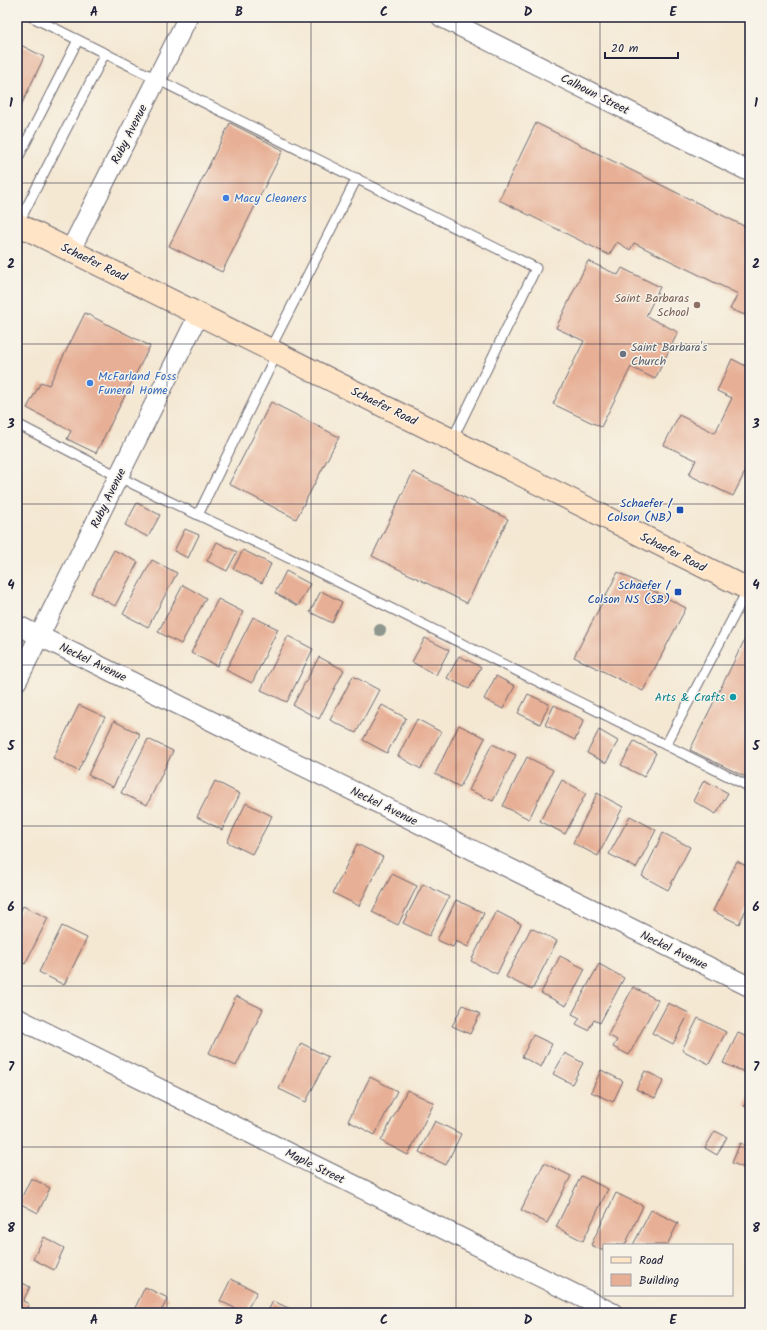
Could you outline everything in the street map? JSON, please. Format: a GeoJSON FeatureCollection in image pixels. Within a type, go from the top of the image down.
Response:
{"type":"FeatureCollection","features":[{"type":"Feature","properties":{"kind":"main road","name":"Schaefer Road"},"geometry":{"type":"LineString","coordinates":[[18,224],[749,588]]}},
{"type":"Feature","properties":{"kind":"street","name":"Ruby Avenue"},"geometry":{"type":"LineString","coordinates":[[70,250],[188,17]]}},
{"type":"Feature","properties":{"kind":"street","name":"Calhoun Street"},"geometry":{"type":"LineString","coordinates":[[441,17],[750,172]]}},
{"type":"Feature","properties":{"kind":"street","name":"Ruby Avenue"},"geometry":{"type":"LineString","coordinates":[[17,681],[198,314]]}},
{"type":"Feature","properties":{"kind":"street","name":"Neckel Avenue"},"geometry":{"type":"LineString","coordinates":[[17,625],[750,987]]}},
{"type":"Feature","properties":{"kind":"street","name":"Maple Street"},"geometry":{"type":"LineString","coordinates":[[17,1018],[613,1313]]}},
{"type":"Feature","properties":{"kind":"lane"},"geometry":{"type":"LineString","coordinates":[[32,17],[536,268],[452,440]]}},
{"type":"Feature","properties":{"kind":"lane"},"geometry":{"type":"LineString","coordinates":[[17,160],[78,40]]}},
{"type":"Feature","properties":{"kind":"lane"},"geometry":{"type":"LineString","coordinates":[[18,224],[105,53]]}},
{"type":"Feature","properties":{"kind":"lane"},"geometry":{"type":"LineString","coordinates":[[198,515],[274,351],[357,178]]}},
{"type":"Feature","properties":{"kind":"lane"},"geometry":{"type":"LineString","coordinates":[[17,424],[118,476],[314,570],[750,787]]}},
{"type":"Feature","properties":{"kind":"lane"},"geometry":{"type":"LineString","coordinates":[[666,745],[729,622],[749,588]]}},
{"type":"Feature","properties":{"kind":"building"},"geometry":{"type":"Polygon","coordinates":[[[17,43],[44,57],[17,114],[17,43]]]}},
{"type":"Feature","properties":{"kind":"building","name":"Macy Cleaners"},"geometry":{"type":"Polygon","coordinates":[[[230,123],[283,150],[222,272],[169,246],[230,123]]]}},
{"type":"Feature","properties":{"kind":"building"},"geometry":{"type":"Polygon","coordinates":[[[536,123],[750,229],[750,317],[730,309],[738,294],[634,243],[630,250],[617,242],[609,255],[499,200],[536,123]]]}},
{"type":"Feature","properties":{"kind":"building","name":"Saint Barbara's Church"},"geometry":{"type":"Polygon","coordinates":[[[588,261],[618,275],[622,268],[660,287],[646,316],[678,332],[655,379],[631,367],[601,427],[553,404],[584,341],[556,328],[588,261]]]}},
{"type":"Feature","properties":{"kind":"building","name":"McFarland Foss Funeral Home"},"geometry":{"type":"Polygon","coordinates":[[[85,313],[150,346],[96,453],[67,439],[71,431],[27,408],[41,382],[49,385],[85,313]]]}},
{"type":"Feature","properties":{"kind":"building"},"geometry":{"type":"Polygon","coordinates":[[[732,359],[750,368],[750,462],[733,496],[689,475],[696,460],[664,445],[679,415],[715,433],[732,398],[717,391],[732,359]]]}},
{"type":"Feature","properties":{"kind":"building"},"geometry":{"type":"Polygon","coordinates":[[[271,402],[339,437],[296,519],[229,484],[271,402]]]}},
{"type":"Feature","properties":{"kind":"building"},"geometry":{"type":"Polygon","coordinates":[[[413,472],[508,519],[467,603],[372,556],[413,472]]]}},
{"type":"Feature","properties":{"kind":"building"},"geometry":{"type":"Polygon","coordinates":[[[137,503],[160,515],[148,537],[125,525],[137,503]]]}},
{"type":"Feature","properties":{"kind":"building"},"geometry":{"type":"Polygon","coordinates":[[[185,529],[199,535],[188,558],[174,551],[185,529]]]}},
{"type":"Feature","properties":{"kind":"building"},"geometry":{"type":"Polygon","coordinates":[[[217,542],[237,552],[227,571],[207,561],[217,542]]]}},
{"type":"Feature","properties":{"kind":"building"},"geometry":{"type":"Polygon","coordinates":[[[114,550],[138,562],[115,606],[91,593],[114,550]]]}},
{"type":"Feature","properties":{"kind":"building"},"geometry":{"type":"Polygon","coordinates":[[[243,550],[271,564],[262,583],[233,569],[243,550]]]}},
{"type":"Feature","properties":{"kind":"building"},"geometry":{"type":"Polygon","coordinates":[[[152,560],[177,573],[148,627],[123,614],[152,560]]]}},
{"type":"Feature","properties":{"kind":"building"},"geometry":{"type":"Polygon","coordinates":[[[286,571],[310,584],[298,606],[275,593],[286,571]]]}},
{"type":"Feature","properties":{"kind":"building"},"geometry":{"type":"Polygon","coordinates":[[[618,572],[686,608],[643,691],[574,657],[618,572]]]}},
{"type":"Feature","properties":{"kind":"building"},"geometry":{"type":"Polygon","coordinates":[[[183,585],[206,598],[181,644],[158,632],[183,585]]]}},
{"type":"Feature","properties":{"kind":"building"},"geometry":{"type":"Polygon","coordinates":[[[321,591],[342,602],[332,623],[310,612],[321,591]]]}},
{"type":"Feature","properties":{"kind":"building"},"geometry":{"type":"Polygon","coordinates":[[[218,599],[243,612],[217,666],[191,653],[218,599]]]}},
{"type":"Feature","properties":{"kind":"building"},"geometry":{"type":"Polygon","coordinates":[[[253,617],[278,629],[252,683],[226,670],[253,617]]]}},
{"type":"Feature","properties":{"kind":"building"},"geometry":{"type":"Polygon","coordinates":[[[288,636],[313,649],[287,702],[261,690],[288,636]]]}},
{"type":"Feature","properties":{"kind":"building"},"geometry":{"type":"Polygon","coordinates":[[[425,638],[449,650],[436,675],[412,662],[425,638]]]}},
{"type":"Feature","properties":{"kind":"building","name":"Arts & Crafts"},"geometry":{"type":"Polygon","coordinates":[[[744,641],[750,644],[750,779],[690,750],[744,641]]]}},
{"type":"Feature","properties":{"kind":"building"},"geometry":{"type":"Polygon","coordinates":[[[459,656],[481,667],[469,689],[447,678],[459,656]]]}},
{"type":"Feature","properties":{"kind":"building"},"geometry":{"type":"Polygon","coordinates":[[[319,657],[344,670],[319,719],[293,705],[319,657]]]}},
{"type":"Feature","properties":{"kind":"building"},"geometry":{"type":"Polygon","coordinates":[[[353,676],[379,690],[356,733],[330,720],[353,676]]]}},
{"type":"Feature","properties":{"kind":"building"},"geometry":{"type":"Polygon","coordinates":[[[496,676],[515,686],[503,709],[484,699],[496,676]]]}},
{"type":"Feature","properties":{"kind":"building"},"geometry":{"type":"Polygon","coordinates":[[[528,694],[549,704],[540,724],[518,713],[528,694]]]}},
{"type":"Feature","properties":{"kind":"building"},"geometry":{"type":"Polygon","coordinates":[[[79,705],[105,717],[78,771],[53,758],[79,705]]]}},
{"type":"Feature","properties":{"kind":"building"},"geometry":{"type":"Polygon","coordinates":[[[382,705],[406,718],[387,753],[363,740],[382,705]]]}},
{"type":"Feature","properties":{"kind":"building"},"geometry":{"type":"Polygon","coordinates":[[[554,705],[584,720],[575,740],[545,725],[554,705]]]}},
{"type":"Feature","properties":{"kind":"building"},"geometry":{"type":"Polygon","coordinates":[[[417,719],[441,732],[421,769],[398,756],[417,719]]]}},
{"type":"Feature","properties":{"kind":"building"},"geometry":{"type":"Polygon","coordinates":[[[114,721],[140,734],[113,787],[88,775],[114,721]]]}},
{"type":"Feature","properties":{"kind":"building"},"geometry":{"type":"Polygon","coordinates":[[[459,725],[485,738],[460,787],[435,774],[459,725]]]}},
{"type":"Feature","properties":{"kind":"building"},"geometry":{"type":"Polygon","coordinates":[[[599,730],[618,741],[606,763],[587,753],[599,730]]]}},
{"type":"Feature","properties":{"kind":"building"},"geometry":{"type":"Polygon","coordinates":[[[148,739],[173,751],[147,805],[121,793],[148,739]]]}},
{"type":"Feature","properties":{"kind":"building"},"geometry":{"type":"Polygon","coordinates":[[[634,741],[656,753],[644,777],[621,765],[634,741]]]}},
{"type":"Feature","properties":{"kind":"building"},"geometry":{"type":"Polygon","coordinates":[[[492,744],[516,755],[493,801],[469,790],[492,744]]]}},
{"type":"Feature","properties":{"kind":"building"},"geometry":{"type":"Polygon","coordinates":[[[527,757],[553,770],[529,819],[503,806],[527,757]]]}},
{"type":"Feature","properties":{"kind":"building"},"geometry":{"type":"Polygon","coordinates":[[[562,780],[586,793],[565,834],[540,821],[562,780]]]}},
{"type":"Feature","properties":{"kind":"building"},"geometry":{"type":"Polygon","coordinates":[[[704,780],[728,793],[716,814],[693,801],[704,780]]]}},
{"type":"Feature","properties":{"kind":"building"},"geometry":{"type":"Polygon","coordinates":[[[215,781],[240,794],[222,830],[197,817],[215,781]]]}},
{"type":"Feature","properties":{"kind":"building"},"geometry":{"type":"Polygon","coordinates":[[[597,793],[623,807],[598,856],[573,843],[597,793]]]}},
{"type":"Feature","properties":{"kind":"building"},"geometry":{"type":"Polygon","coordinates":[[[246,803],[272,816],[252,854],[227,842],[246,803]]]}},
{"type":"Feature","properties":{"kind":"building"},"geometry":{"type":"Polygon","coordinates":[[[630,816],[656,830],[636,868],[609,854],[630,816]]]}},
{"type":"Feature","properties":{"kind":"building"},"geometry":{"type":"Polygon","coordinates":[[[663,833],[690,847],[668,890],[642,876],[663,833]]]}},
{"type":"Feature","properties":{"kind":"building"},"geometry":{"type":"Polygon","coordinates":[[[357,844],[383,857],[359,906],[333,893],[357,844]]]}},
{"type":"Feature","properties":{"kind":"building"},"geometry":{"type":"Polygon","coordinates":[[[737,861],[750,868],[750,901],[739,924],[713,911],[737,861]]]}},
{"type":"Feature","properties":{"kind":"building"},"geometry":{"type":"Polygon","coordinates":[[[392,874],[417,886],[398,925],[372,912],[392,874]]]}},
{"type":"Feature","properties":{"kind":"building"},"geometry":{"type":"Polygon","coordinates":[[[423,884],[449,897],[429,936],[403,923],[423,884]]]}},
{"type":"Feature","properties":{"kind":"building"},"geometry":{"type":"Polygon","coordinates":[[[456,900],[484,913],[468,947],[456,941],[453,947],[437,940],[456,900]]]}},
{"type":"Feature","properties":{"kind":"building"},"geometry":{"type":"Polygon","coordinates":[[[23,906],[48,918],[25,964],[17,960],[17,917],[23,906]]]}},
{"type":"Feature","properties":{"kind":"building"},"geometry":{"type":"Polygon","coordinates":[[[496,911],[521,924],[497,974],[471,961],[496,911]]]}},
{"type":"Feature","properties":{"kind":"building"},"geometry":{"type":"Polygon","coordinates":[[[62,926],[87,938],[64,985],[39,972],[62,926]]]}},
{"type":"Feature","properties":{"kind":"building"},"geometry":{"type":"Polygon","coordinates":[[[531,928],[557,941],[532,990],[506,977],[531,928]]]}},
{"type":"Feature","properties":{"kind":"building"},"geometry":{"type":"Polygon","coordinates":[[[560,956],[585,969],[566,1006],[541,993],[560,956]]]}},
{"type":"Feature","properties":{"kind":"building"},"geometry":{"type":"Polygon","coordinates":[[[599,964],[624,978],[600,1023],[594,1020],[588,1030],[576,1024],[580,1018],[572,1014],[599,964]]]}},
{"type":"Feature","properties":{"kind":"building"},"geometry":{"type":"Polygon","coordinates":[[[633,987],[658,1000],[629,1055],[613,1047],[617,1040],[608,1035],[633,987]]]}},
{"type":"Feature","properties":{"kind":"building"},"geometry":{"type":"Polygon","coordinates":[[[236,996],[263,1009],[236,1066],[209,1053],[236,996]]]}},
{"type":"Feature","properties":{"kind":"building"},"geometry":{"type":"Polygon","coordinates":[[[668,1003],[689,1013],[673,1044],[652,1033],[668,1003]]]}},
{"type":"Feature","properties":{"kind":"building"},"geometry":{"type":"Polygon","coordinates":[[[463,1005],[480,1014],[470,1034],[452,1026],[463,1005]]]}},
{"type":"Feature","properties":{"kind":"building"},"geometry":{"type":"Polygon","coordinates":[[[698,1018],[726,1032],[709,1064],[682,1050],[698,1018]]]}},
{"type":"Feature","properties":{"kind":"building"},"geometry":{"type":"Polygon","coordinates":[[[738,1033],[750,1038],[750,1068],[747,1073],[723,1063],[738,1033]]]}},
{"type":"Feature","properties":{"kind":"building"},"geometry":{"type":"Polygon","coordinates":[[[533,1035],[552,1044],[541,1067],[522,1057],[533,1035]]]}},
{"type":"Feature","properties":{"kind":"building"},"geometry":{"type":"Polygon","coordinates":[[[301,1043],[328,1057],[306,1102],[279,1089],[301,1043]]]}},
{"type":"Feature","properties":{"kind":"building"},"geometry":{"type":"Polygon","coordinates":[[[565,1053],[583,1063],[572,1084],[553,1074],[565,1053]]]}},
{"type":"Feature","properties":{"kind":"building"},"geometry":{"type":"Polygon","coordinates":[[[601,1070],[623,1081],[613,1102],[591,1092],[601,1070]]]}},
{"type":"Feature","properties":{"kind":"building"},"geometry":{"type":"Polygon","coordinates":[[[645,1071],[664,1080],[655,1098],[636,1089],[645,1071]]]}},
{"type":"Feature","properties":{"kind":"building"},"geometry":{"type":"Polygon","coordinates":[[[370,1077],[397,1091],[375,1135],[348,1121],[370,1077]]]}},
{"type":"Feature","properties":{"kind":"building"},"geometry":{"type":"Polygon","coordinates":[[[407,1090],[434,1103],[408,1155],[381,1141],[407,1090]]]}},
{"type":"Feature","properties":{"kind":"building"},"geometry":{"type":"Polygon","coordinates":[[[750,1094],[750,1109],[744,1106],[750,1094]]]}},
{"type":"Feature","properties":{"kind":"building"},"geometry":{"type":"Polygon","coordinates":[[[435,1121],[461,1134],[446,1165],[419,1152],[435,1121]]]}},
{"type":"Feature","properties":{"kind":"building"},"geometry":{"type":"Polygon","coordinates":[[[715,1131],[727,1137],[717,1155],[705,1148],[715,1131]]]}},
{"type":"Feature","properties":{"kind":"building"},"geometry":{"type":"Polygon","coordinates":[[[740,1143],[750,1147],[750,1170],[732,1163],[740,1143]]]}},
{"type":"Feature","properties":{"kind":"building"},"geometry":{"type":"Polygon","coordinates":[[[544,1163],[571,1176],[547,1223],[521,1210],[544,1163]]]}},
{"type":"Feature","properties":{"kind":"building"},"geometry":{"type":"Polygon","coordinates":[[[581,1176],[608,1189],[583,1241],[556,1227],[581,1176]]]}},
{"type":"Feature","properties":{"kind":"building"},"geometry":{"type":"Polygon","coordinates":[[[31,1178],[50,1188],[38,1213],[19,1203],[31,1178]]]}},
{"type":"Feature","properties":{"kind":"building"},"geometry":{"type":"Polygon","coordinates":[[[616,1193],[643,1206],[625,1244],[603,1244],[603,1251],[591,1245],[616,1193]]]}},
{"type":"Feature","properties":{"kind":"building"},"geometry":{"type":"Polygon","coordinates":[[[651,1210],[678,1223],[668,1244],[634,1244],[651,1210]]]}},
{"type":"Feature","properties":{"kind":"building"},"geometry":{"type":"Polygon","coordinates":[[[44,1237],[64,1248],[54,1270],[33,1259],[44,1237]]]}},
{"type":"Feature","properties":{"kind":"building"},"geometry":{"type":"Polygon","coordinates":[[[231,1279],[257,1292],[245,1313],[220,1301],[231,1279]]]}},
{"type":"Feature","properties":{"kind":"building"},"geometry":{"type":"Polygon","coordinates":[[[17,1280],[30,1287],[23,1301],[29,1304],[24,1313],[17,1313],[17,1280]]]}},
{"type":"Feature","properties":{"kind":"building"},"geometry":{"type":"Polygon","coordinates":[[[145,1287],[168,1298],[160,1313],[140,1313],[134,1310],[145,1287]]]}},
{"type":"Feature","properties":{"kind":"building"},"geometry":{"type":"Polygon","coordinates":[[[273,1301],[293,1310],[292,1313],[267,1313],[273,1301]]]}},
{"type":"Feature","properties":{"kind":"building"},"geometry":{"type":"Polygon","coordinates":[[[183,1309],[191,1313],[181,1313],[183,1309]]]}},
{"type":"Feature","properties":{"kind":"place","name":"Macy Cleaners"},"geometry":{"type":"Point","coordinates":[226,198]}},
{"type":"Feature","properties":{"kind":"place","name":"Saint Barbaras School"},"geometry":{"type":"Point","coordinates":[697,305]}},
{"type":"Feature","properties":{"kind":"place","name":"Saint Barbara's Church"},"geometry":{"type":"Point","coordinates":[623,354]}},
{"type":"Feature","properties":{"kind":"place","name":"McFarland Foss Funeral Home"},"geometry":{"type":"Point","coordinates":[90,383]}},
{"type":"Feature","properties":{"kind":"place","name":"Schaefer / Colson (NB)"},"geometry":{"type":"Point","coordinates":[680,510]}},
{"type":"Feature","properties":{"kind":"place","name":"Schaefer / Colson NS (SB)"},"geometry":{"type":"Point","coordinates":[678,592]}},
{"type":"Feature","properties":{"kind":"place","name":"Arts & Crafts"},"geometry":{"type":"Point","coordinates":[733,697]}}]}
